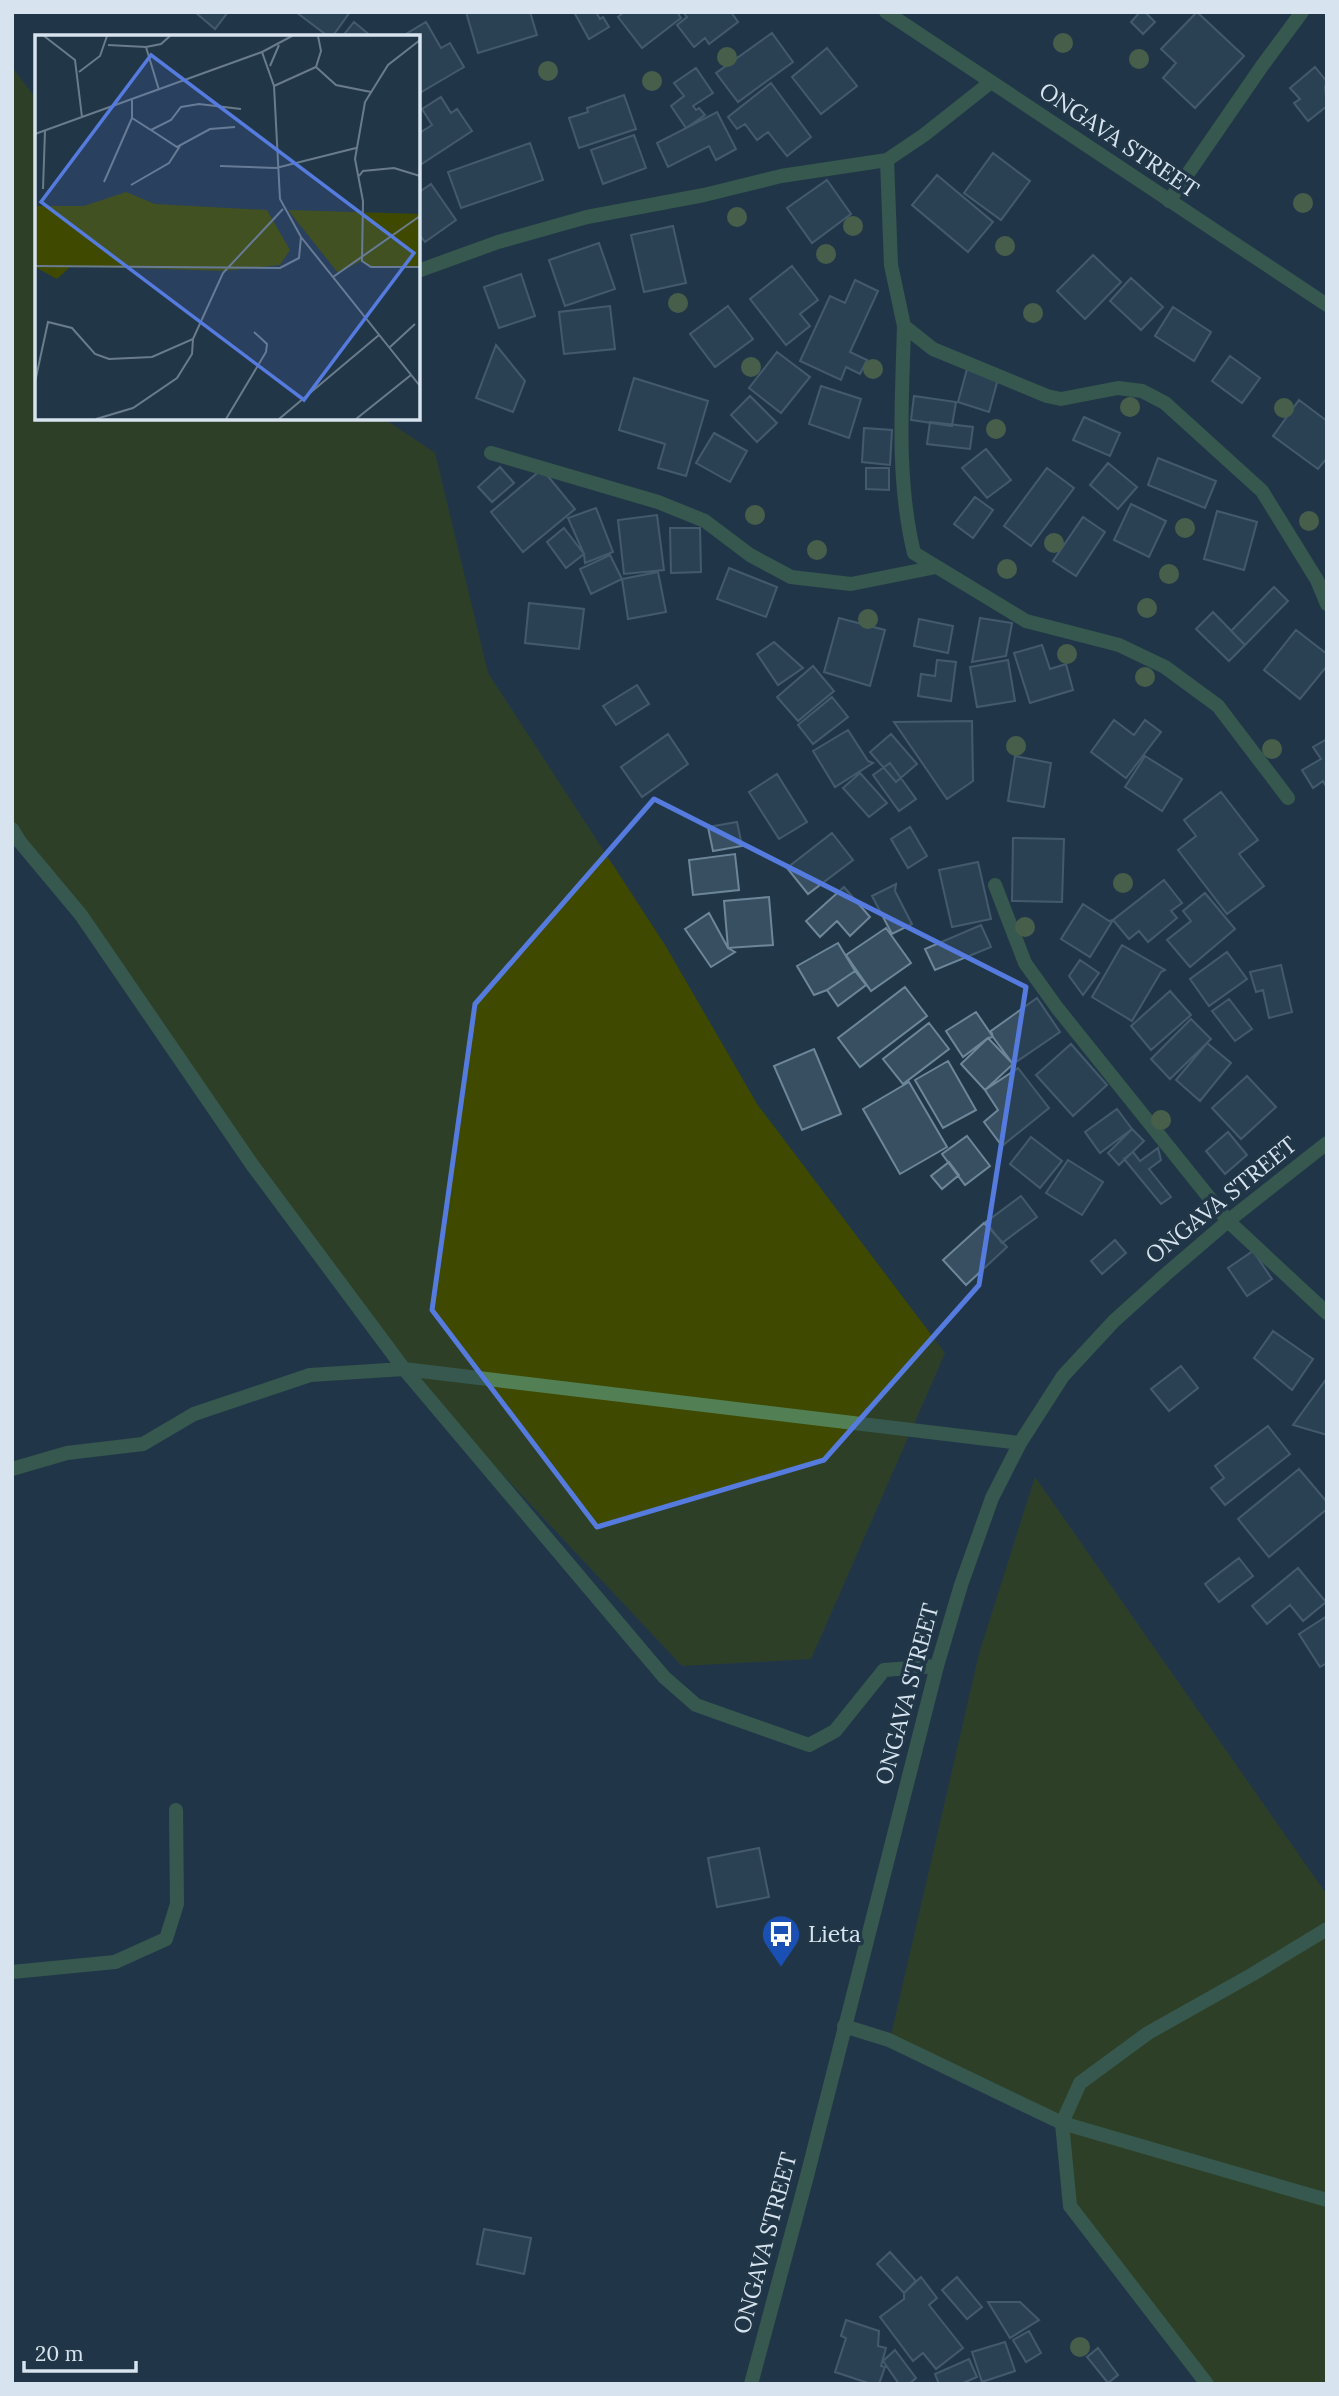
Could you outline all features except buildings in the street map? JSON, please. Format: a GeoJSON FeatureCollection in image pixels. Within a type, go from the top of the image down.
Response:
{"type":"FeatureCollection","features":[{"type":"Feature","properties":{"kind":"street","name":"ONGAVA STREET"},"geometry":{"type":"LineString","coordinates":[[886,12],[1327,305]]}},
{"type":"Feature","properties":{"kind":"street"},"geometry":{"type":"LineString","coordinates":[[1169,201],[1302,12]]}},
{"type":"Feature","properties":{"kind":"street"},"geometry":{"type":"LineString","coordinates":[[420,270],[498,242],[587,217],[781,177],[887,160],[991,82]]}},
{"type":"Feature","properties":{"kind":"street"},"geometry":{"type":"LineString","coordinates":[[887,160],[891,265],[904,326],[901,439],[906,521],[914,553],[1026,621],[1119,645],[1165,667],[1218,706],[1288,798]]}},
{"type":"Feature","properties":{"kind":"street"},"geometry":{"type":"LineString","coordinates":[[904,326],[933,349],[1047,396],[1061,399],[1118,388],[1142,391],[1165,402],[1262,491],[1317,580],[1327,604]]}},
{"type":"Feature","properties":{"kind":"street"},"geometry":{"type":"LineString","coordinates":[[491,453],[658,502],[705,521],[750,555],[791,577],[850,584],[936,567]]}},
{"type":"Feature","properties":{"kind":"street"},"geometry":{"type":"LineString","coordinates":[[12,829],[81,915],[253,1166],[404,1369],[664,1677],[696,1705],[809,1745],[835,1731],[884,1670],[936,1665]]}},
{"type":"Feature","properties":{"kind":"street"},"geometry":{"type":"LineString","coordinates":[[995,885],[1025,963],[1058,1009],[1228,1221],[1327,1313]]}},
{"type":"Feature","properties":{"kind":"street","name":"ONGAVA STREET"},"geometry":{"type":"LineString","coordinates":[[751,2384],[806,2180],[936,1665],[992,1499],[1020,1443],[1063,1376],[1087,1347],[1228,1221],[1327,1143]]}},
{"type":"Feature","properties":{"kind":"street"},"geometry":{"type":"LineString","coordinates":[[12,1469],[67,1453],[143,1444],[194,1414],[310,1376],[404,1369],[1020,1443]]}},
{"type":"Feature","properties":{"kind":"street"},"geometry":{"type":"LineString","coordinates":[[12,1972],[115,1962],[166,1939],[177,1904],[176,1810]]}},
{"type":"Feature","properties":{"kind":"street"},"geometry":{"type":"LineString","coordinates":[[1207,2384],[1070,2206],[1062,2123],[1080,2083],[1138,2040],[1327,1929]]}},
{"type":"Feature","properties":{"kind":"street"},"geometry":{"type":"LineString","coordinates":[[844,2026],[890,2040],[1062,2123],[1327,2200]]}},
{"type":"Feature","properties":{"kind":"highlighted area"},"geometry":{"type":"Polygon","coordinates":[[[654,799],[1026,987],[979,1285],[824,1460],[597,1527],[432,1310],[475,1004],[654,799]]]}},
{"type":"Feature","properties":{"kind":"green space"},"geometry":{"type":"Polygon","coordinates":[[[12,67],[35,97],[35,420],[386,420],[435,453],[488,673],[665,945],[757,1104],[945,1353],[811,1659],[682,1666],[404,1369],[12,829],[12,67]]]}},
{"type":"Feature","properties":{"kind":"green space"},"geometry":{"type":"Polygon","coordinates":[[[1035,1477],[1327,1895],[1327,2384],[1207,2384],[1070,2206],[1062,2123],[890,2040],[979,1654],[1035,1477]]]}},
{"type":"Feature","properties":{"kind":"place","name":"Lieta"},"geometry":{"type":"Point","coordinates":[781,1968]}}]}
